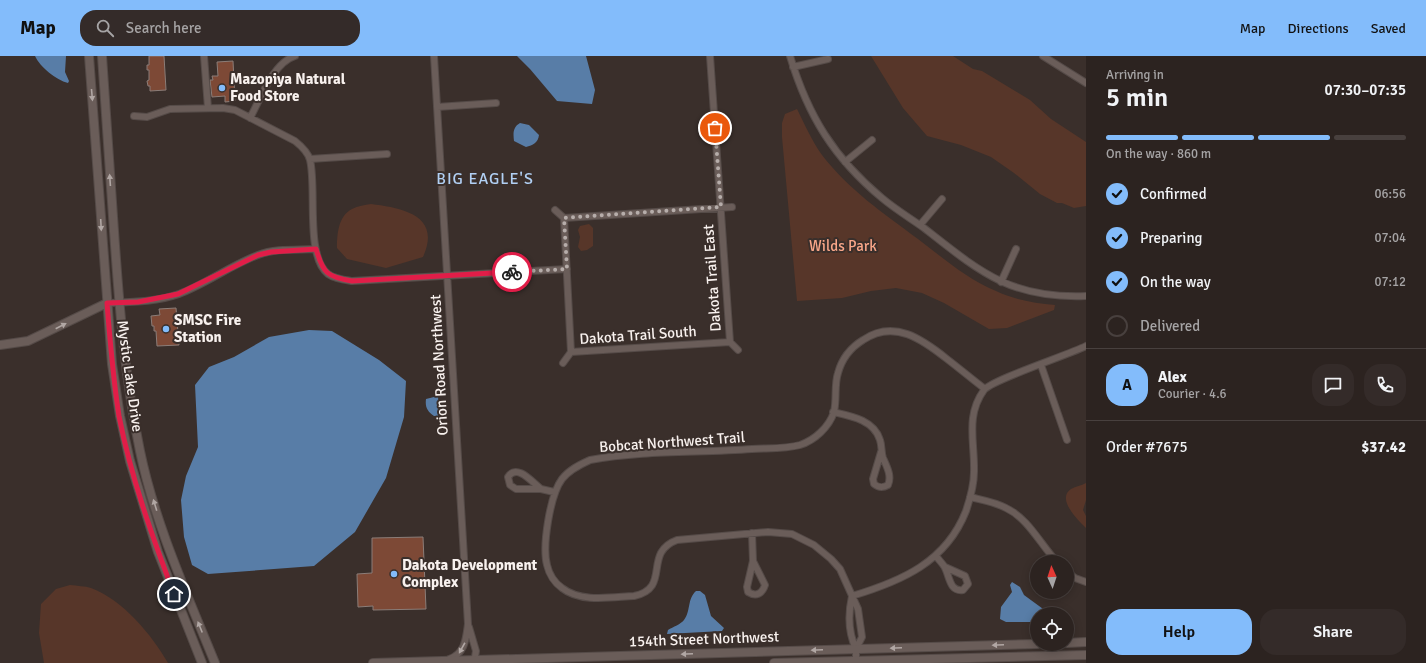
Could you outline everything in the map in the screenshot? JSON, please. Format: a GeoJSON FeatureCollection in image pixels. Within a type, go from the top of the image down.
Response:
{"type":"FeatureCollection","features":[{"type":"Feature","properties":{"kind":"street","name":"Mystic Lake Drive"},"geometry":{"type":"LineString","coordinates":[[89,56],[112,364],[120,416],[130,461],[158,552],[202,663]]}},
{"type":"Feature","properties":{"kind":"street","name":"Mystic Lake Drive"},"geometry":{"type":"LineString","coordinates":[[102,56],[119,303],[132,404],[140,452],[154,504],[178,574],[215,663]]}},
{"type":"Feature","properties":{"kind":"street"},"geometry":{"type":"LineString","coordinates":[[204,56],[208,108]]}},
{"type":"Feature","properties":{"kind":"street"},"geometry":{"type":"LineString","coordinates":[[250,118],[277,68],[286,60],[295,56]]}},
{"type":"Feature","properties":{"kind":"street","name":"Orion Road Northwest"},"geometry":{"type":"LineString","coordinates":[[434,56],[468,624],[465,643],[461,651],[457,656],[442,661]]}},
{"type":"Feature","properties":{"kind":"street","name":"Dakota Trail East"},"geometry":{"type":"LineString","coordinates":[[710,56],[730,342],[738,350]]}},
{"type":"Feature","properties":{"kind":"street"},"geometry":{"type":"LineString","coordinates":[[790,56],[807,104],[831,145],[857,176],[883,199],[980,271],[1001,282],[1041,294],[1056,296],[1086,296]]}},
{"type":"Feature","properties":{"kind":"street"},"geometry":{"type":"LineString","coordinates":[[1045,57],[1086,83]]}},
{"type":"Feature","properties":{"kind":"street"},"geometry":{"type":"LineString","coordinates":[[793,67],[828,59]]}},
{"type":"Feature","properties":{"kind":"street"},"geometry":{"type":"LineString","coordinates":[[437,107],[496,103]]}},
{"type":"Feature","properties":{"kind":"street"},"geometry":{"type":"LineString","coordinates":[[134,116],[147,117],[170,109],[223,108],[235,110],[295,141],[301,146],[310,159],[316,249],[321,266],[329,275],[339,279],[352,281],[567,269]]}},
{"type":"Feature","properties":{"kind":"street"},"geometry":{"type":"LineString","coordinates":[[845,162],[872,140]]}},
{"type":"Feature","properties":{"kind":"street"},"geometry":{"type":"LineString","coordinates":[[310,159],[387,154]]}},
{"type":"Feature","properties":{"kind":"street"},"geometry":{"type":"LineString","coordinates":[[920,225],[942,199]]}},
{"type":"Feature","properties":{"kind":"street"},"geometry":{"type":"LineString","coordinates":[[564,218],[732,207]]}},
{"type":"Feature","properties":{"kind":"street"},"geometry":{"type":"LineString","coordinates":[[555,210],[564,218],[572,352],[563,363]]}},
{"type":"Feature","properties":{"kind":"street"},"geometry":{"type":"LineString","coordinates":[[0,345],[28,341],[107,303],[138,302],[178,294],[258,255],[271,252],[316,249]]}},
{"type":"Feature","properties":{"kind":"street"},"geometry":{"type":"LineString","coordinates":[[1001,282],[1016,249]]}},
{"type":"Feature","properties":{"kind":"street","name":"Bobcat Northwest Trail"},"geometry":{"type":"LineString","coordinates":[[856,649],[862,637],[860,616],[840,569],[831,559],[814,545],[792,534],[768,532],[677,540],[668,543],[662,549],[658,556],[654,582],[649,590],[642,594],[634,596],[582,597],[573,594],[562,588],[549,571],[546,564],[545,550],[554,492],[562,479],[569,472],[579,465],[601,458],[684,452],[727,451],[798,445],[808,442],[823,430],[834,412],[837,374],[842,361],[848,352],[866,338],[877,333],[887,331],[908,334],[918,338],[928,344],[985,389]]}},
{"type":"Feature","properties":{"kind":"street","name":"Dakota Trail South"},"geometry":{"type":"LineString","coordinates":[[572,352],[730,342]]}},
{"type":"Feature","properties":{"kind":"street"},"geometry":{"type":"LineString","coordinates":[[852,596],[866,592],[912,572],[936,556],[947,544],[959,526],[970,497],[974,472],[972,418],[974,409],[985,389],[1005,378],[1086,346]]}},
{"type":"Feature","properties":{"kind":"street"},"geometry":{"type":"LineString","coordinates":[[1041,365],[1067,440]]}},
{"type":"Feature","properties":{"kind":"street"},"geometry":{"type":"LineString","coordinates":[[834,412],[846,414],[868,423],[876,432],[880,440],[881,452],[890,476],[888,485],[878,487],[874,484],[874,479],[881,452]]}},
{"type":"Feature","properties":{"kind":"street"},"geometry":{"type":"LineString","coordinates":[[541,489],[520,472],[515,471],[508,477],[510,485],[516,489],[541,489],[554,492]]}},
{"type":"Feature","properties":{"kind":"street"},"geometry":{"type":"LineString","coordinates":[[970,497],[998,504],[1015,513],[1033,530],[1052,555]]}},
{"type":"Feature","properties":{"kind":"street"},"geometry":{"type":"LineString","coordinates":[[752,533],[753,561],[746,587],[748,592],[757,595],[761,593],[765,585],[753,561]]}},
{"type":"Feature","properties":{"kind":"street"},"geometry":{"type":"LineString","coordinates":[[936,556],[945,567]]}},
{"type":"Feature","properties":{"kind":"street"},"geometry":{"type":"LineString","coordinates":[[1074,577],[1086,582]]}},
{"type":"Feature","properties":{"kind":"street","name":"Bobcat Northwest Trail"},"geometry":{"type":"LineString","coordinates":[[852,596],[849,609],[851,638],[856,649],[856,662]]}},
{"type":"Feature","properties":{"kind":"street","name":"Orion Road Northwest"},"geometry":{"type":"LineString","coordinates":[[468,624],[476,651],[474,661]]}},
{"type":"Feature","properties":{"kind":"street"},"geometry":{"type":"LineString","coordinates":[[1074,643],[1086,642]]}},
{"type":"Feature","properties":{"kind":"street","name":"154th Street Northwest"},"geometry":{"type":"LineString","coordinates":[[373,663],[1030,644]]}},
{"type":"Feature","properties":{"kind":"street","name":"154th Street Northwest"},"geometry":{"type":"LineString","coordinates":[[774,663],[1058,660],[1086,655]]}},
{"type":"Feature","properties":{"kind":"green space"},"geometry":{"type":"Polygon","coordinates":[[[871,56],[953,56],[973,69],[982,71],[1030,100],[1051,119],[1086,142],[1086,206],[1074,208],[1062,203],[1057,203],[1040,194],[991,157],[961,145],[927,136],[903,108],[871,56]]]}},
{"type":"Feature","properties":{"kind":"green space","name":"Wilds Park"},"geometry":{"type":"Polygon","coordinates":[[[797,109],[812,139],[832,168],[879,210],[956,268],[985,286],[1010,297],[1055,305],[1054,310],[1007,328],[989,329],[944,303],[922,293],[896,288],[871,291],[842,298],[797,301],[782,123],[785,114],[797,109]]]}},
{"type":"Feature","properties":{"kind":"green space"},"geometry":{"type":"Polygon","coordinates":[[[371,204],[406,211],[416,216],[423,223],[427,232],[427,243],[423,257],[386,268],[347,259],[337,248],[337,237],[341,221],[347,212],[352,209],[371,204]]]}},
{"type":"Feature","properties":{"kind":"green space"},"geometry":{"type":"Polygon","coordinates":[[[589,224],[593,228],[593,246],[587,250],[581,251],[578,247],[580,237],[578,230],[580,226],[589,224]]]}},
{"type":"Feature","properties":{"kind":"green space"},"geometry":{"type":"Polygon","coordinates":[[[1086,483],[1086,500],[1083,510],[1086,516],[1086,528],[1070,509],[1066,498],[1067,493],[1071,489],[1086,483]]]}},
{"type":"Feature","properties":{"kind":"green space"},"geometry":{"type":"Polygon","coordinates":[[[70,585],[91,588],[114,601],[145,630],[168,663],[44,663],[39,633],[41,604],[56,589],[70,585]]]}},
{"type":"Feature","properties":{"kind":"water"},"geometry":{"type":"Polygon","coordinates":[[[35,56],[66,56],[65,72],[69,81],[68,83],[58,79],[49,72],[35,56]]]}},
{"type":"Feature","properties":{"kind":"water"},"geometry":{"type":"Polygon","coordinates":[[[517,56],[586,56],[595,90],[592,104],[557,101],[517,56]]]}},
{"type":"Feature","properties":{"kind":"water"},"geometry":{"type":"Polygon","coordinates":[[[520,123],[529,125],[539,135],[538,140],[535,143],[526,147],[514,141],[514,130],[520,123]]]}},
{"type":"Feature","properties":{"kind":"water"},"geometry":{"type":"Polygon","coordinates":[[[309,330],[332,331],[379,360],[406,381],[404,417],[386,478],[355,532],[314,566],[208,574],[192,565],[184,537],[181,500],[186,476],[198,447],[195,385],[209,367],[234,357],[269,337],[309,330]]]}},
{"type":"Feature","properties":{"kind":"water"},"geometry":{"type":"Polygon","coordinates":[[[438,396],[439,414],[438,416],[434,416],[427,409],[426,399],[438,396]]]}},
{"type":"Feature","properties":{"kind":"water"},"geometry":{"type":"Polygon","coordinates":[[[1012,582],[1020,587],[1024,595],[1040,607],[1030,607],[1030,622],[1006,622],[1000,619],[1001,607],[1012,592],[1010,585],[1012,582]]]}},
{"type":"Feature","properties":{"kind":"water"},"geometry":{"type":"Polygon","coordinates":[[[696,591],[700,591],[705,595],[711,616],[724,628],[722,631],[667,634],[668,630],[684,620],[688,613],[691,598],[696,591]]]}},
{"type":"Feature","properties":{"kind":"building"},"geometry":{"type":"Polygon","coordinates":[[[149,56],[164,56],[166,90],[150,91],[150,86],[148,86],[147,81],[149,80],[149,70],[147,70],[147,65],[149,65],[149,56]]]}},
{"type":"Feature","properties":{"kind":"building","name":"Mazopiya Natural Food Store"},"geometry":{"type":"Polygon","coordinates":[[[233,61],[235,101],[225,102],[225,96],[212,97],[210,80],[213,80],[212,76],[218,76],[217,62],[233,61]]]}},
{"type":"Feature","properties":{"kind":"building","name":"SMSC Fire Station"},"geometry":{"type":"Polygon","coordinates":[[[176,308],[179,345],[157,346],[156,331],[154,331],[154,326],[152,326],[151,316],[160,315],[159,309],[176,308]]]}},
{"type":"Feature","properties":{"kind":"building","name":"Dakota Development Complex"},"geometry":{"type":"Polygon","coordinates":[[[423,537],[426,609],[373,610],[373,606],[358,607],[357,574],[372,573],[372,538],[423,537]]]}},
{"type":"Feature","properties":{"kind":"way so far"},"geometry":{"type":"LineString","coordinates":[[512,272],[567,269],[564,218],[721,207],[715,128]]}},
{"type":"Feature","properties":{"kind":"place","name":"Mazopiya Natural Food Store"},"geometry":{"type":"Point","coordinates":[222,88]}},
{"type":"Feature","properties":{"kind":"place","name":"SMSC Fire Station"},"geometry":{"type":"Point","coordinates":[166,329]}},
{"type":"Feature","properties":{"kind":"place","name":"Dakota Development Complex"},"geometry":{"type":"Point","coordinates":[394,574]}},
{"type":"Feature","properties":{"kind":"district","name":"BIG EAGLE'S"},"geometry":{"type":"Point","coordinates":[485,179]}},
{"type":"Feature","properties":{"kind":"route"},"geometry":{"type":"LineString","coordinates":[[174,594],[158,552],[130,461],[120,416],[112,364],[107,303],[138,302],[178,294],[258,255],[271,252],[316,249],[321,266],[329,275],[339,279],[352,281],[512,272]]}}]}
